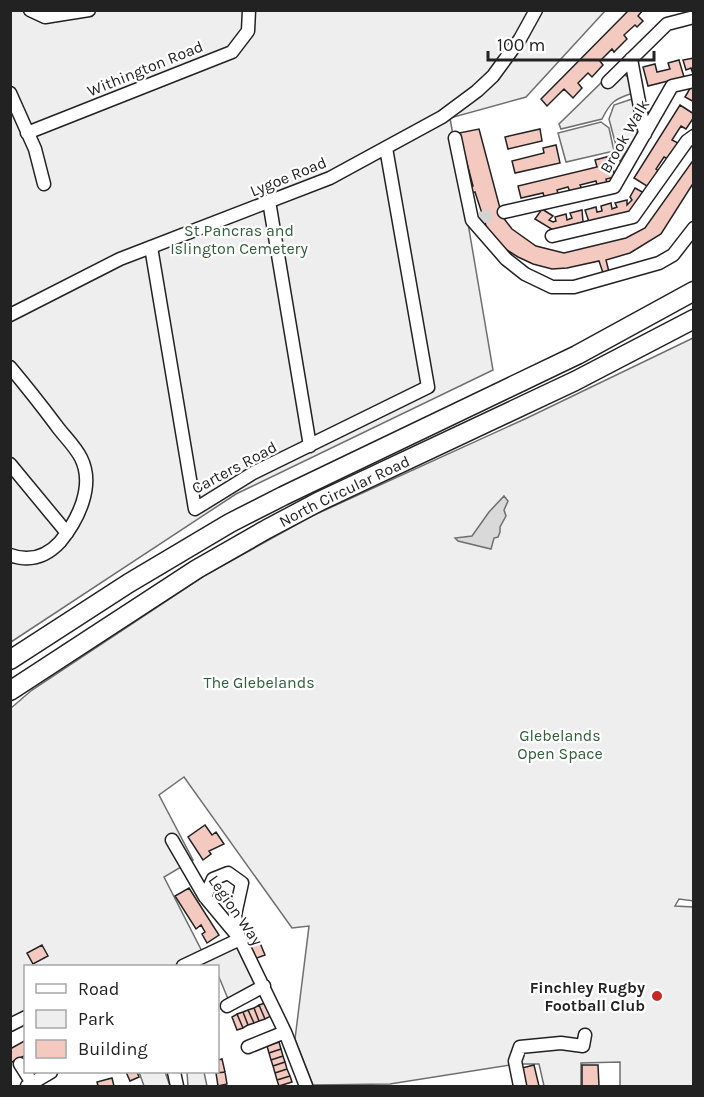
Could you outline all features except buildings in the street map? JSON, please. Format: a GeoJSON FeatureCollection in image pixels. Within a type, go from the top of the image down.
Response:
{"type":"FeatureCollection","features":[{"type":"Feature","properties":{"kind":"highway","name":"North Circular Road"},"geometry":{"type":"LineString","coordinates":[[10,660],[129,583],[230,523],[578,356],[693,291]]}},
{"type":"Feature","properties":{"kind":"highway","name":"North Circular Road"},"geometry":{"type":"LineString","coordinates":[[10,691],[197,569],[267,529],[575,381],[693,319]]}},
{"type":"Feature","properties":{"kind":"street"},"geometry":{"type":"LineString","coordinates":[[30,10],[45,17],[89,10]]}},
{"type":"Feature","properties":{"kind":"street","name":"Withington Road"},"geometry":{"type":"LineString","coordinates":[[27,134],[232,52],[248,31],[249,10]]}},
{"type":"Feature","properties":{"kind":"street","name":"Lygoe Road"},"geometry":{"type":"LineString","coordinates":[[10,315],[94,271],[330,178],[442,117],[477,91],[507,59],[536,10]]}},
{"type":"Feature","properties":{"kind":"street"},"geometry":{"type":"LineString","coordinates":[[608,82],[667,24],[693,17]]}},
{"type":"Feature","properties":{"kind":"street"},"geometry":{"type":"LineString","coordinates":[[631,59],[645,134]]}},
{"type":"Feature","properties":{"kind":"street","name":"Brook Walk"},"geometry":{"type":"LineString","coordinates":[[504,212],[614,187],[672,86],[693,81]]}},
{"type":"Feature","properties":{"kind":"street"},"geometry":{"type":"LineString","coordinates":[[10,93],[35,149],[44,184]]}},
{"type":"Feature","properties":{"kind":"street"},"geometry":{"type":"LineString","coordinates":[[552,236],[633,217],[687,141],[693,136]]}},
{"type":"Feature","properties":{"kind":"street"},"geometry":{"type":"LineString","coordinates":[[455,138],[476,219],[506,259],[525,274],[552,287],[574,287],[659,263],[673,255],[693,228]]}},
{"type":"Feature","properties":{"kind":"street","name":"Carters Road"},"geometry":{"type":"LineString","coordinates":[[152,247],[195,509],[253,473],[428,387],[386,148]]}},
{"type":"Feature","properties":{"kind":"street"},"geometry":{"type":"LineString","coordinates":[[269,201],[310,446]]}},
{"type":"Feature","properties":{"kind":"street"},"geometry":{"type":"LineString","coordinates":[[10,367],[81,458],[85,487],[78,517],[51,551],[39,557],[21,559],[10,555]]}},
{"type":"Feature","properties":{"kind":"street"},"geometry":{"type":"LineString","coordinates":[[10,464],[67,533]]}},
{"type":"Feature","properties":{"kind":"street","name":"Legion Way"},"geometry":{"type":"LineString","coordinates":[[172,840],[205,897],[240,939],[285,1032],[306,1086]]}},
{"type":"Feature","properties":{"kind":"street"},"geometry":{"type":"LineString","coordinates":[[185,965],[240,939],[236,915],[242,883],[228,873],[213,879],[205,897]]}},
{"type":"Feature","properties":{"kind":"street"},"geometry":{"type":"LineString","coordinates":[[227,1006],[264,986]]}},
{"type":"Feature","properties":{"kind":"street"},"geometry":{"type":"LineString","coordinates":[[10,1025],[24,1018]]}},
{"type":"Feature","properties":{"kind":"street"},"geometry":{"type":"LineString","coordinates":[[248,1047],[285,1032]]}},
{"type":"Feature","properties":{"kind":"street"},"geometry":{"type":"LineString","coordinates":[[520,1086],[515,1061],[520,1047],[561,1043],[583,1046],[585,1035]]}},
{"type":"Feature","properties":{"kind":"street"},"geometry":{"type":"LineString","coordinates":[[20,1064],[24,1072]]}},
{"type":"Feature","properties":{"kind":"street"},"geometry":{"type":"LineString","coordinates":[[30,1085],[48,1073]]}},
{"type":"Feature","properties":{"kind":"green space","name":"St Pancras and Islington Cemetery"},"geometry":{"type":"Polygon","coordinates":[[[11,11],[605,11],[526,97],[450,118],[493,370],[236,494],[11,642],[11,11]]]}},
{"type":"Feature","properties":{"kind":"green space"},"geometry":{"type":"Polygon","coordinates":[[[622,74],[629,77],[633,93],[614,102],[602,119],[561,129],[559,124],[603,81],[622,74]]]}},
{"type":"Feature","properties":{"kind":"green space"},"geometry":{"type":"Polygon","coordinates":[[[632,99],[638,127],[632,144],[620,161],[609,119],[614,105],[632,99]]]}},
{"type":"Feature","properties":{"kind":"green space"},"geometry":{"type":"Polygon","coordinates":[[[601,122],[609,128],[614,151],[566,162],[558,133],[601,122]]]}},
{"type":"Feature","properties":{"kind":"green space"},"geometry":{"type":"Polygon","coordinates":[[[693,338],[694,901],[679,899],[675,906],[693,907],[693,1086],[620,1086],[620,1062],[581,1063],[581,1086],[544,1086],[539,1064],[516,1064],[390,1084],[313,1085],[295,1039],[309,926],[292,928],[184,777],[159,795],[193,860],[164,877],[206,959],[238,946],[258,984],[228,999],[219,977],[219,965],[24,965],[24,1025],[11,1032],[11,708],[32,690],[204,576],[312,516],[527,418],[693,338]]]}},
{"type":"Feature","properties":{"kind":"green space"},"geometry":{"type":"Polygon","coordinates":[[[139,1073],[165,1073],[170,1086],[144,1086],[139,1073]]]}},
{"type":"Feature","properties":{"kind":"green space"},"geometry":{"type":"Polygon","coordinates":[[[187,1073],[204,1073],[207,1086],[188,1086],[187,1073]]]}},
{"type":"Feature","properties":{"kind":"shaded area"},"geometry":{"type":"Polygon","coordinates":[[[504,496],[508,501],[504,510],[506,516],[498,537],[494,538],[491,549],[458,541],[455,538],[472,536],[504,496]]]}},
{"type":"Feature","properties":{"kind":"tunnel"},"geometry":{"type":"LineString","coordinates":[[480,218],[504,212]]}},
{"type":"Feature","properties":{"kind":"place","name":"Finchley Rugby Football Club"},"geometry":{"type":"Point","coordinates":[657,996]}},
{"type":"Feature","properties":{"kind":"park label","name":"The Glebelands"},"geometry":{"type":"Point","coordinates":[259,682]}},
{"type":"Feature","properties":{"kind":"park label","name":"Glebelands Open Space"},"geometry":{"type":"Point","coordinates":[560,744]}}]}
